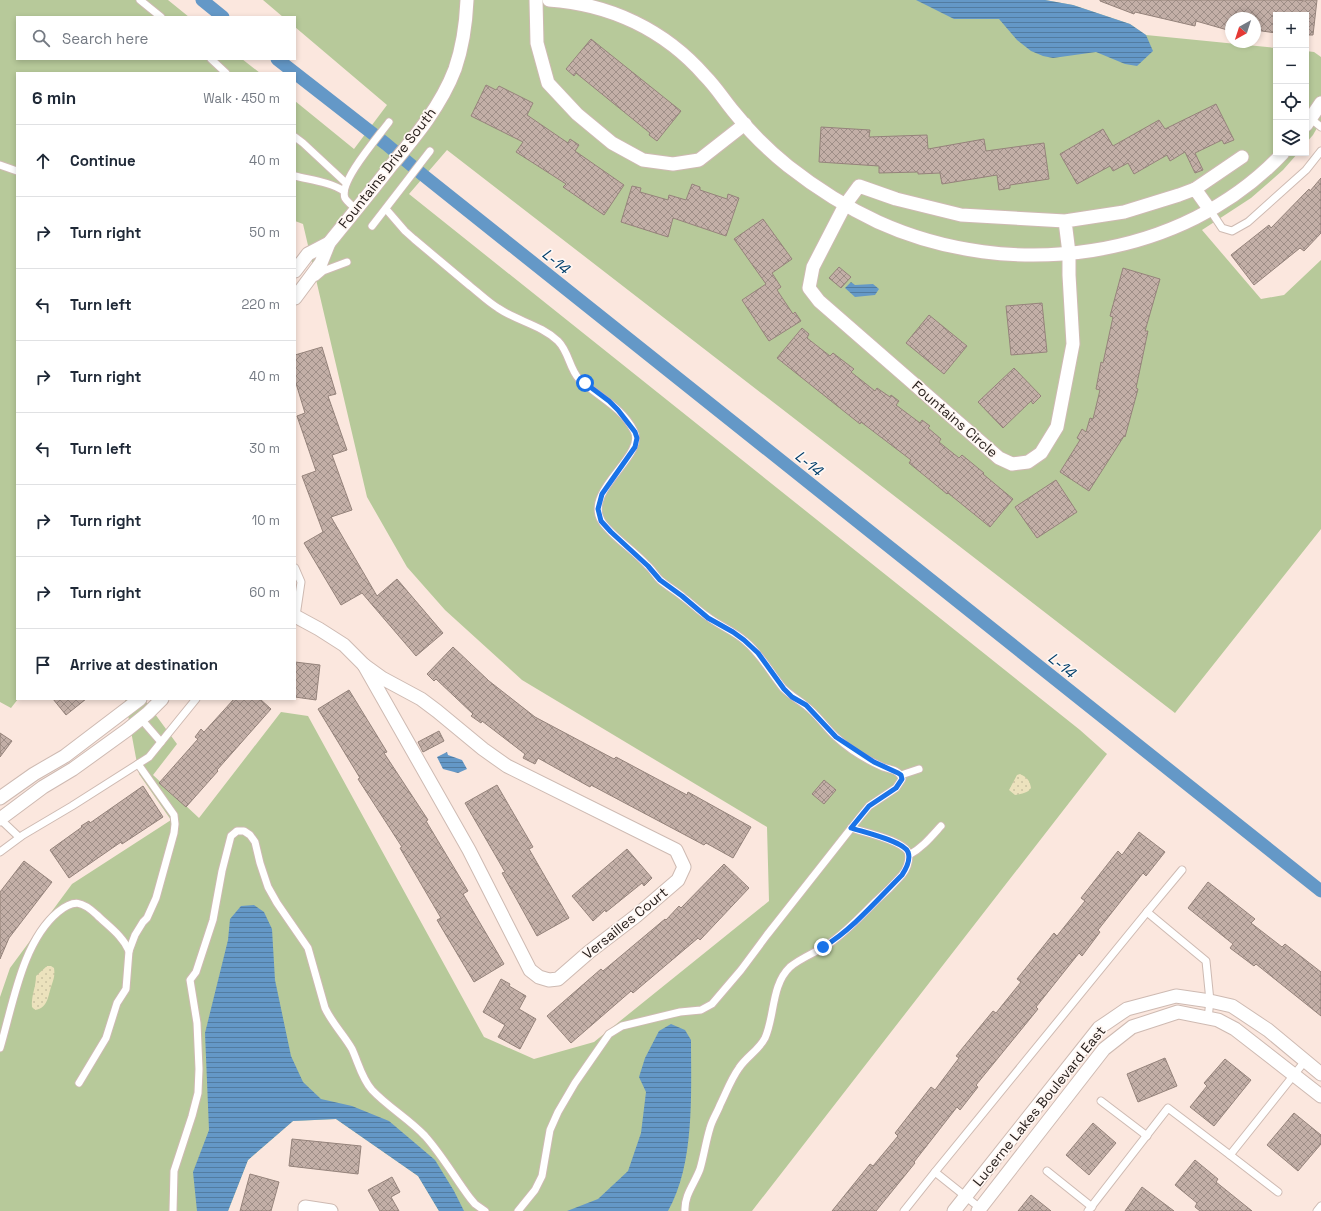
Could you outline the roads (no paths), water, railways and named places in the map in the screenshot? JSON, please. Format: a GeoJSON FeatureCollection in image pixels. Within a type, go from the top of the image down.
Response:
{"type":"FeatureCollection","features":[{"type":"Feature","properties":{"kind":"street","name":"Fountains Drive South"},"geometry":{"type":"LineString","coordinates":[[296,297],[321,263],[329,243],[416,135],[435,108],[448,84],[460,52],[466,26],[467,0]]}},
{"type":"Feature","properties":{"kind":"street"},"geometry":{"type":"LineString","coordinates":[[536,0],[537,43],[548,83],[576,114],[612,144],[643,160],[673,164],[700,160],[745,124]]}},
{"type":"Feature","properties":{"kind":"street"},"geometry":{"type":"LineString","coordinates":[[549,0],[597,7],[615,13],[649,29],[673,45],[694,64],[707,77],[745,124],[768,149],[817,188],[845,205],[879,222],[938,243],[975,250],[1012,254],[1049,255],[1107,248],[1140,241],[1190,222],[1229,199],[1256,178],[1280,156]]}},
{"type":"Feature","properties":{"kind":"street"},"geometry":{"type":"LineString","coordinates":[[1313,124],[1321,103]]}},
{"type":"Feature","properties":{"kind":"street"},"geometry":{"type":"LineString","coordinates":[[1065,221],[1124,212],[1179,196],[1195,189],[1242,157]]}},
{"type":"Feature","properties":{"kind":"street","name":"Fountains Circle"},"geometry":{"type":"LineString","coordinates":[[859,186],[896,199],[961,215],[1065,221],[1069,253],[1073,344],[1057,427],[1041,453],[1028,462],[1012,464],[999,458],[818,301],[809,288],[813,267],[845,205],[859,186]]}},
{"type":"Feature","properties":{"kind":"street"},"geometry":{"type":"LineString","coordinates":[[1195,189],[1210,210]]}},
{"type":"Feature","properties":{"kind":"street","name":"Fountains Drive South"},"geometry":{"type":"LineString","coordinates":[[296,270],[308,254],[329,243]]}},
{"type":"Feature","properties":{"kind":"street","name":"Versailles Court"},"geometry":{"type":"LineString","coordinates":[[296,616],[319,628],[344,645],[364,665],[382,678],[420,699],[437,711],[507,766],[676,850],[684,867],[678,880],[558,979],[549,980],[539,977],[530,970],[469,850],[364,665]]}},
{"type":"Feature","properties":{"kind":"street"},"geometry":{"type":"LineString","coordinates":[[0,819],[43,787],[73,769],[141,719],[161,700]]}},
{"type":"Feature","properties":{"kind":"street"},"geometry":{"type":"LineString","coordinates":[[0,798],[34,774],[65,756],[133,702],[141,719]]}},
{"type":"Feature","properties":{"kind":"street","name":"Lucerne Lakes Boulevard East"},"geometry":{"type":"LineString","coordinates":[[954,1211],[1099,1028],[1127,1009],[1176,996],[1210,1001]]}},
{"type":"Feature","properties":{"kind":"street"},"geometry":{"type":"LineString","coordinates":[[1210,1001],[1232,1006],[1268,1030],[1321,1074]]}},
{"type":"Feature","properties":{"kind":"street","name":"Lucerne Lakes Boulevard East"},"geometry":{"type":"LineString","coordinates":[[979,1209],[1104,1049],[1132,1027],[1178,1012],[1208,1018]]}},
{"type":"Feature","properties":{"kind":"street"},"geometry":{"type":"LineString","coordinates":[[1208,1018],[1218,1020],[1234,1029],[1320,1095]]}},
{"type":"Feature","properties":{"kind":"street"},"geometry":{"type":"LineString","coordinates":[[305,1211],[305,1207],[331,1211]]}},
{"type":"Feature","properties":{"kind":"lane"},"geometry":{"type":"LineString","coordinates":[[140,0],[160,16]]}},
{"type":"Feature","properties":{"kind":"lane"},"geometry":{"type":"LineString","coordinates":[[212,60],[225,72]]}},
{"type":"Feature","properties":{"kind":"lane"},"geometry":{"type":"LineString","coordinates":[[356,209],[346,199],[344,191],[346,183],[357,165],[389,122]]}},
{"type":"Feature","properties":{"kind":"lane"},"geometry":{"type":"LineString","coordinates":[[296,138],[346,183]]}},
{"type":"Feature","properties":{"kind":"lane"},"geometry":{"type":"LineString","coordinates":[[372,226],[430,151]]}},
{"type":"Feature","properties":{"kind":"lane"},"geometry":{"type":"LineString","coordinates":[[1210,210],[1222,228],[1232,231],[1248,222],[1306,170],[1321,151]]}},
{"type":"Feature","properties":{"kind":"lane"},"geometry":{"type":"LineString","coordinates":[[0,165],[16,171]]}},
{"type":"Feature","properties":{"kind":"lane"},"geometry":{"type":"LineString","coordinates":[[296,176],[325,183],[338,187],[344,191]]}},
{"type":"Feature","properties":{"kind":"lane"},"geometry":{"type":"LineString","coordinates":[[386,209],[405,231],[498,309],[542,330],[557,340],[568,355],[574,372],[579,379],[609,401],[635,432],[637,438],[635,447],[602,494],[599,502],[598,509],[601,521],[611,532],[648,566],[660,580],[708,618],[744,640],[758,653],[784,689],[792,697],[806,705],[836,737],[874,762],[901,775],[919,769]]}},
{"type":"Feature","properties":{"kind":"lane"},"geometry":{"type":"LineString","coordinates":[[306,284],[323,271],[347,262]]}},
{"type":"Feature","properties":{"kind":"lane"},"geometry":{"type":"LineString","coordinates":[[296,571],[300,582],[296,609]]}},
{"type":"Feature","properties":{"kind":"lane"},"geometry":{"type":"LineString","coordinates":[[0,852],[19,837],[72,806],[149,757],[195,700]]}},
{"type":"Feature","properties":{"kind":"lane"},"geometry":{"type":"LineString","coordinates":[[141,719],[162,742]]}},
{"type":"Feature","properties":{"kind":"lane"},"geometry":{"type":"LineString","coordinates":[[79,1083],[106,1038],[117,1003],[126,989],[129,951],[135,935],[147,918],[156,898],[175,824],[174,815],[171,810],[138,764]]}},
{"type":"Feature","properties":{"kind":"lane"},"geometry":{"type":"LineString","coordinates":[[518,1211],[535,1190],[542,1176],[550,1130],[558,1112],[575,1083],[605,1039],[614,1030],[622,1026],[680,1012],[701,1010],[712,1004],[741,970],[869,806],[896,788],[902,779],[901,775]]}},
{"type":"Feature","properties":{"kind":"lane"},"geometry":{"type":"LineString","coordinates":[[0,819],[19,837]]}},
{"type":"Feature","properties":{"kind":"lane"},"geometry":{"type":"LineString","coordinates":[[909,855],[916,852],[926,843],[941,826]]}},
{"type":"Feature","properties":{"kind":"lane"},"geometry":{"type":"LineString","coordinates":[[685,1211],[684,1205],[700,1168],[710,1127],[739,1067],[764,1040],[767,1033],[775,995],[785,974],[790,967],[834,941],[902,875],[908,863],[908,851],[896,842],[851,828]]}},
{"type":"Feature","properties":{"kind":"lane"},"geometry":{"type":"LineString","coordinates":[[173,1211],[174,1171],[198,1093],[199,1069],[197,1023],[190,980],[196,972],[213,920],[222,872],[231,836],[237,831],[241,830],[250,835],[255,842],[268,887],[277,903],[308,948],[328,1016],[351,1048],[367,1083],[384,1101],[426,1137],[470,1198],[475,1204],[485,1211]]}},
{"type":"Feature","properties":{"kind":"lane"},"geometry":{"type":"LineString","coordinates":[[904,1211],[1146,912],[1182,870]]}},
{"type":"Feature","properties":{"kind":"lane"},"geometry":{"type":"LineString","coordinates":[[0,1048],[24,962],[46,923],[62,909],[77,902],[84,904],[118,935],[126,944],[129,951]]}},
{"type":"Feature","properties":{"kind":"lane"},"geometry":{"type":"LineString","coordinates":[[1146,912],[1206,961],[1210,1001],[1208,1018]]}},
{"type":"Feature","properties":{"kind":"lane"},"geometry":{"type":"LineString","coordinates":[[1230,1154],[1305,1062]]}},
{"type":"Feature","properties":{"kind":"lane"},"geometry":{"type":"LineString","coordinates":[[1101,1101],[1147,1136]]}},
{"type":"Feature","properties":{"kind":"lane"},"geometry":{"type":"LineString","coordinates":[[1047,1171],[1090,1209],[1168,1108],[1278,1192]]}},
{"type":"Feature","properties":{"kind":"lane"},"geometry":{"type":"LineString","coordinates":[[935,1172],[979,1209]]}},
{"type":"Feature","properties":{"kind":"lane"},"geometry":{"type":"LineString","coordinates":[[1317,1211],[1321,1206]]}},
{"type":"Feature","properties":{"kind":"water"},"geometry":{"type":"Polygon","coordinates":[[[916,0],[1045,0],[1073,5],[1130,24],[1146,35],[1153,51],[1137,66],[1125,64],[1096,52],[1053,58],[1043,56],[1031,51],[1017,40],[999,19],[954,19],[916,0]]]}},
{"type":"Feature","properties":{"kind":"water"},"geometry":{"type":"Polygon","coordinates":[[[851,282],[855,285],[873,284],[879,289],[875,295],[855,297],[845,288],[851,282]]]}},
{"type":"Feature","properties":{"kind":"water"},"geometry":{"type":"Polygon","coordinates":[[[447,752],[448,755],[462,760],[467,769],[458,773],[443,769],[437,757],[447,752]]]}},
{"type":"Feature","properties":{"kind":"water"},"geometry":{"type":"Polygon","coordinates":[[[254,905],[264,912],[272,929],[275,980],[291,1056],[303,1082],[321,1099],[352,1106],[389,1121],[435,1160],[464,1211],[439,1211],[418,1176],[336,1119],[293,1121],[248,1160],[228,1211],[197,1211],[193,1172],[209,1130],[205,1033],[228,940],[230,919],[241,906],[254,905]]]}},
{"type":"Feature","properties":{"kind":"water"},"geometry":{"type":"Polygon","coordinates":[[[671,1024],[685,1030],[691,1040],[691,1105],[690,1128],[683,1172],[677,1192],[668,1211],[567,1211],[598,1199],[628,1171],[641,1133],[646,1092],[639,1077],[645,1058],[659,1031],[671,1024]]]}},
{"type":"Feature","properties":{"kind":"waterway","name":"L-14"},"geometry":{"type":"LineString","coordinates":[[202,0],[222,16]]}},
{"type":"Feature","properties":{"kind":"waterway","name":"L-14"},"geometry":{"type":"LineString","coordinates":[[278,60],[294,72]]}},
{"type":"Feature","properties":{"kind":"waterway","name":"L-14"},"geometry":{"type":"LineString","coordinates":[[296,74],[386,144],[1321,891]]}}]}
